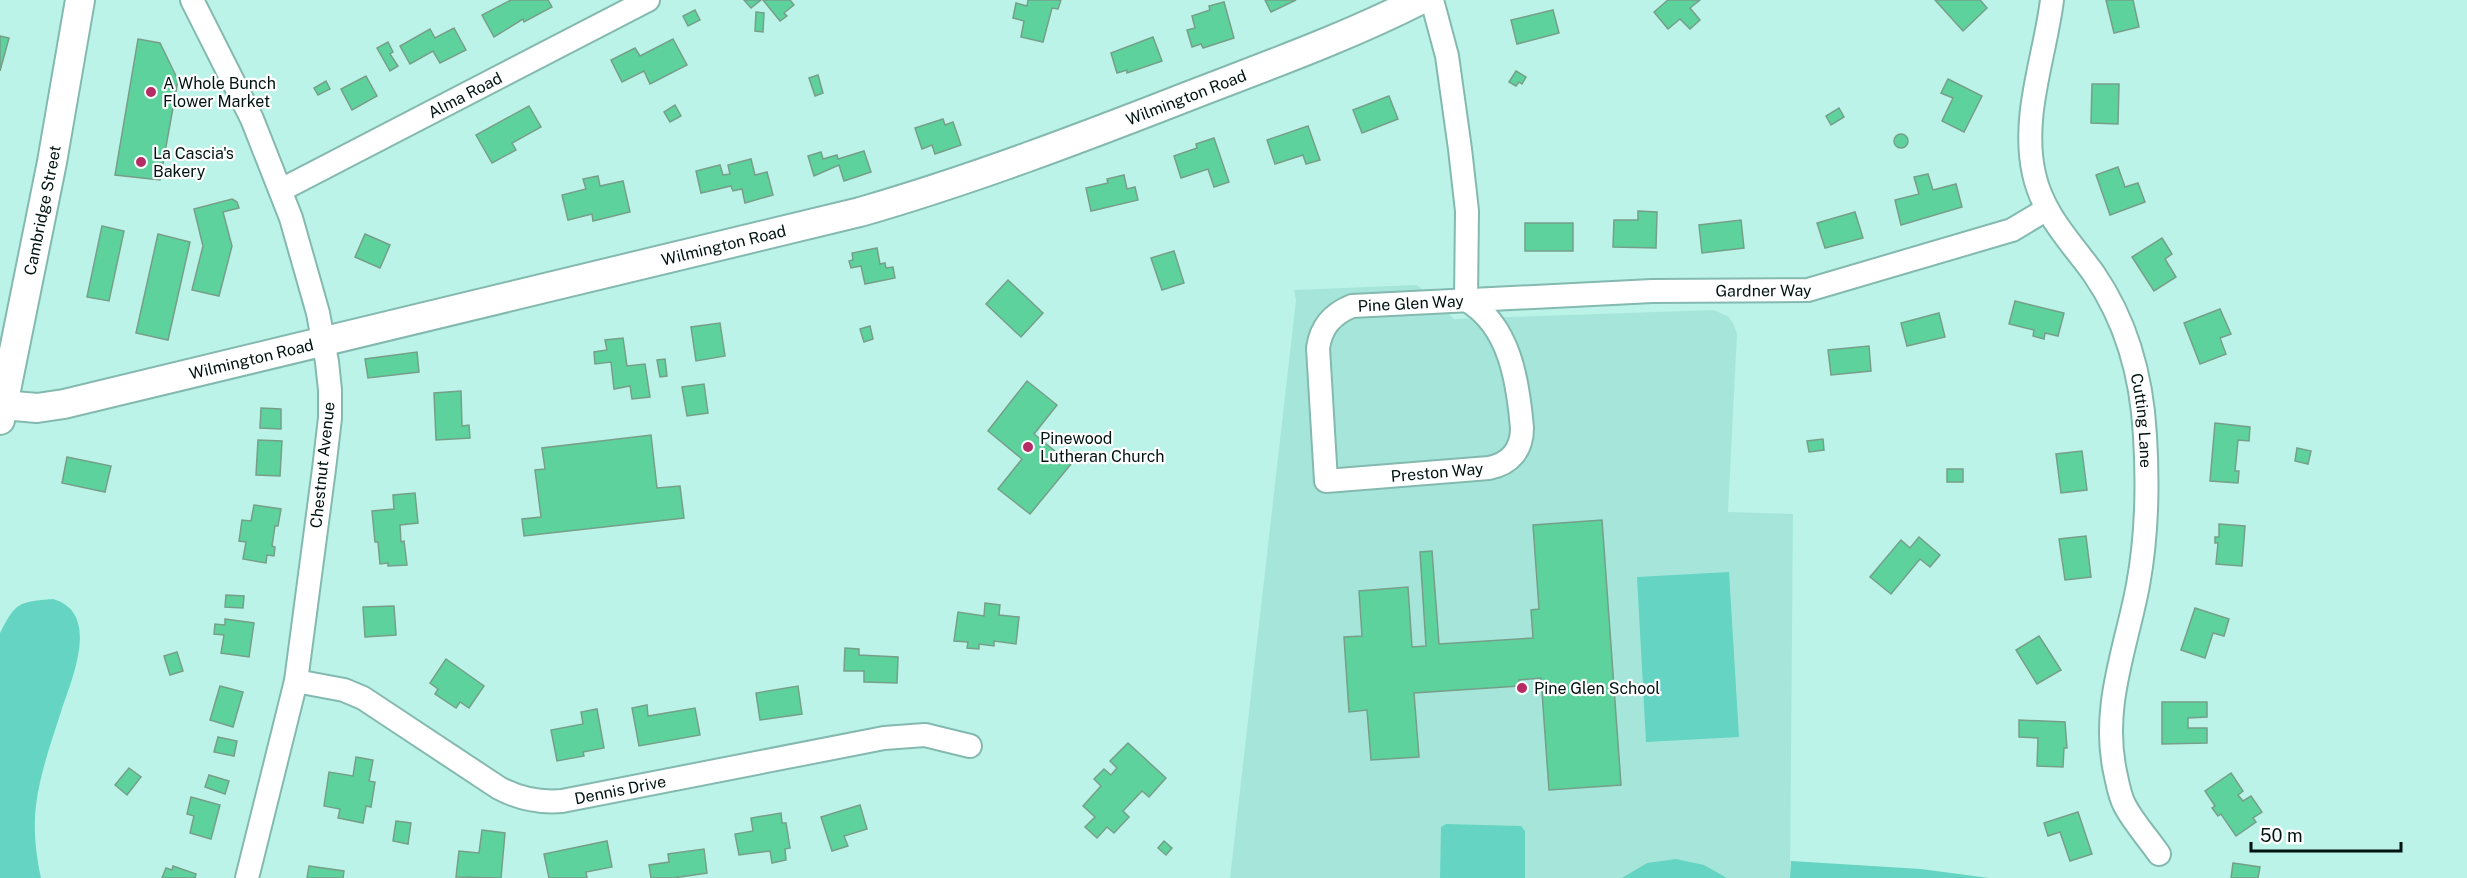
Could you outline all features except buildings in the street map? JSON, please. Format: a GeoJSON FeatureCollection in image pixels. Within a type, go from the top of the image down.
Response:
{"type":"FeatureCollection","features":[{"type":"Feature","properties":{"kind":"main road","name":"Cambridge Street"},"geometry":{"type":"LineString","coordinates":[[2,412],[52,162],[80,0]]}},
{"type":"Feature","properties":{"kind":"main road","name":"Wilmington Road"},"geometry":{"type":"LineString","coordinates":[[2,412],[64,404],[860,212],[952,184],[1115,124],[1293,55],[1419,0]]}},
{"type":"Feature","properties":{"kind":"street","name":"Chestnut Avenue"},"geometry":{"type":"LineString","coordinates":[[192,0],[252,119],[280,190],[299,244],[324,340],[328,374],[330,418],[296,681],[247,878]]}},
{"type":"Feature","properties":{"kind":"street","name":"Alma Road"},"geometry":{"type":"LineString","coordinates":[[280,190],[648,0]]}},
{"type":"Feature","properties":{"kind":"street","name":"Pine Glen Way"},"geometry":{"type":"LineString","coordinates":[[1326,481],[1318,348],[1323,330],[1340,311],[1358,304],[1466,300],[1467,220],[1462,169],[1447,56],[1431,0]]}},
{"type":"Feature","properties":{"kind":"street","name":"Cutting Lane"},"geometry":{"type":"LineString","coordinates":[[2052,0],[2030,130],[2034,172],[2047,209],[2094,274],[2112,305],[2128,344],[2140,387],[2146,477],[2142,555],[2114,693],[2110,736],[2114,770],[2123,803],[2159,854]]}},
{"type":"Feature","properties":{"kind":"street","name":"Gardner Way"},"geometry":{"type":"LineString","coordinates":[[1466,300],[1652,291],[1808,290],[2012,230],[2047,209]]}},
{"type":"Feature","properties":{"kind":"street","name":"Preston Way"},"geometry":{"type":"LineString","coordinates":[[1326,481],[1489,468],[1504,463],[1516,452],[1522,436],[1522,428],[1512,364],[1505,346],[1491,324],[1474,305],[1466,300]]}},
{"type":"Feature","properties":{"kind":"street","name":"Dennis Drive"},"geometry":{"type":"LineString","coordinates":[[296,681],[344,690],[363,698],[500,788],[519,797],[540,802],[562,801],[884,738],[925,735],[970,746]]}},
{"type":"Feature","properties":{"kind":"shaded area","name":"Pine Glen School"},"geometry":{"type":"Polygon","coordinates":[[[1417,285],[1454,319],[1714,310],[1729,317],[1737,334],[1728,512],[1793,514],[1790,878],[1230,878],[1296,300],[1294,290],[1417,285]]]}},
{"type":"Feature","properties":{"kind":"shaded area"},"geometry":{"type":"Polygon","coordinates":[[[1729,572],[1739,737],[1646,742],[1637,577],[1729,572]]]}},
{"type":"Feature","properties":{"kind":"shaded area"},"geometry":{"type":"Polygon","coordinates":[[[53,599],[68,607],[76,618],[80,632],[76,666],[46,758],[38,793],[35,833],[41,878],[0,878],[0,633],[10,615],[19,606],[32,601],[53,599]]]}},
{"type":"Feature","properties":{"kind":"shaded area"},"geometry":{"type":"Polygon","coordinates":[[[1446,824],[1521,826],[1525,831],[1525,878],[1440,878],[1441,827],[1446,824]]]}},
{"type":"Feature","properties":{"kind":"shaded area"},"geometry":{"type":"Polygon","coordinates":[[[1676,859],[1704,865],[1727,878],[1622,878],[1647,863],[1676,859]]]}},
{"type":"Feature","properties":{"kind":"shaded area"},"geometry":{"type":"Polygon","coordinates":[[[1791,861],[1921,869],[1989,878],[1790,878],[1791,861]]]}},
{"type":"Feature","properties":{"kind":"place","name":"A Whole Bunch Flower Market"},"geometry":{"type":"Point","coordinates":[151,92]}},
{"type":"Feature","properties":{"kind":"place","name":"La Cascia's Bakery"},"geometry":{"type":"Point","coordinates":[141,162]}},
{"type":"Feature","properties":{"kind":"place","name":"Pinewood Lutheran Church"},"geometry":{"type":"Point","coordinates":[1028,447]}},
{"type":"Feature","properties":{"kind":"place","name":"Pine Glen School"},"geometry":{"type":"Point","coordinates":[1522,688]}}]}
